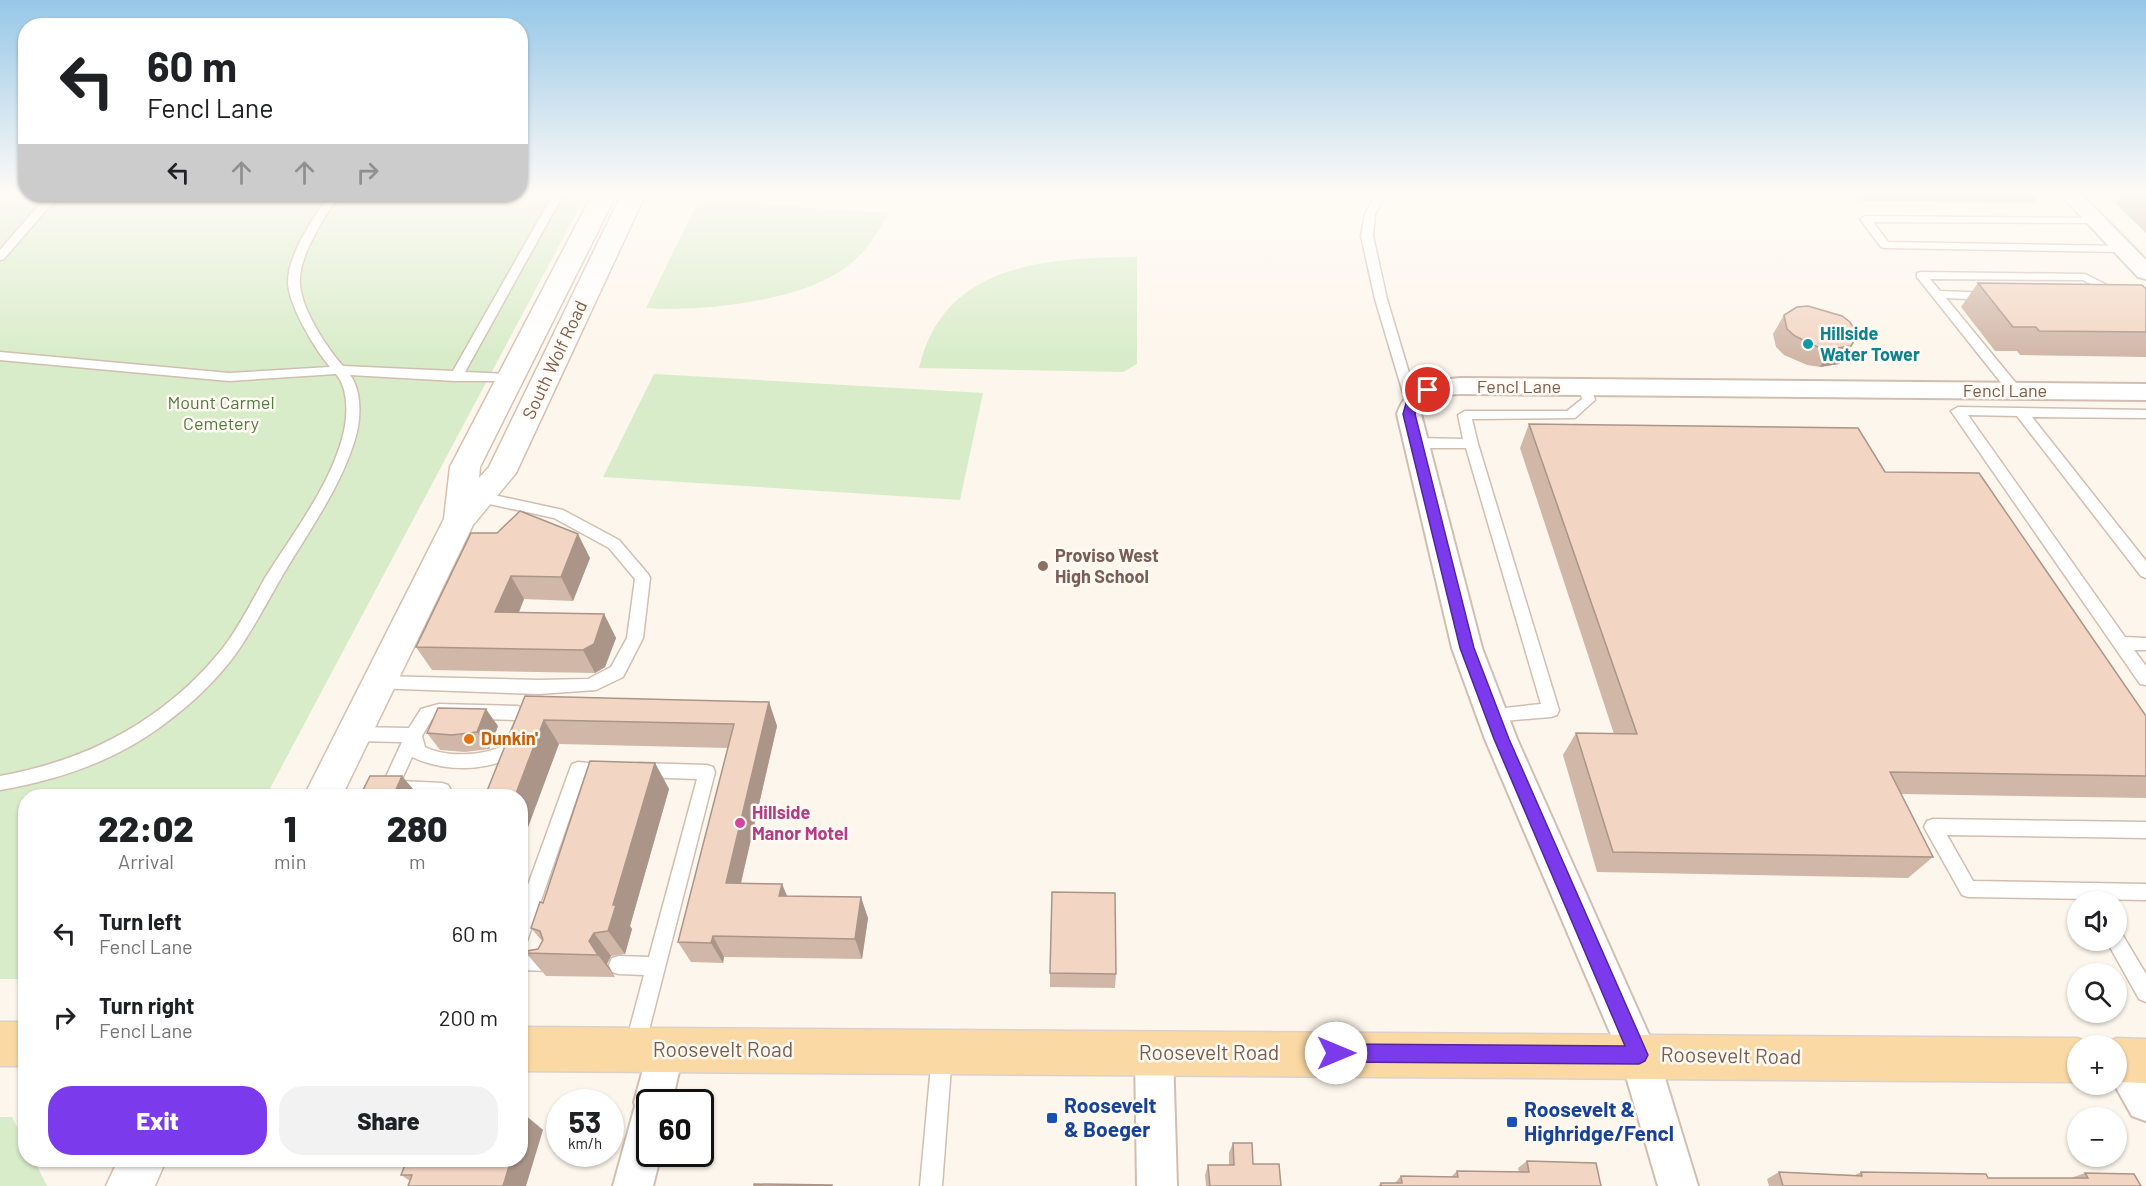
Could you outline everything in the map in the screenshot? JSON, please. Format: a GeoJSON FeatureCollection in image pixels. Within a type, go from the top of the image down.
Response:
{"type":"FeatureCollection","features":[{"type":"Feature","properties":{"kind":"main road","name":"South Wolf Road"},"geometry":{"type":"LineString","coordinates":[[470,508],[465,467],[578,246]]}},
{"type":"Feature","properties":{"kind":"main road","name":"South Wolf Road"},"geometry":{"type":"LineString","coordinates":[[326,789],[470,508],[501,473],[609,246]]}},
{"type":"Feature","properties":{"kind":"main road"},"geometry":{"type":"LineString","coordinates":[[0,1044],[18,1044]]}},
{"type":"Feature","properties":{"kind":"main road","name":"Roosevelt Road"},"geometry":{"type":"LineString","coordinates":[[528,1049],[1639,1055],[2067,1060]]}},
{"type":"Feature","properties":{"kind":"main road"},"geometry":{"type":"LineString","coordinates":[[130,1186],[140,1167]]}},
{"type":"Feature","properties":{"kind":"street"},"geometry":{"type":"LineString","coordinates":[[2121,246],[2144,268]]}},
{"type":"Feature","properties":{"kind":"street","name":"Fencl Lane"},"geometry":{"type":"LineString","coordinates":[[1412,403],[1428,390],[1444,387],[1585,387],[2018,401],[2146,392]]}},
{"type":"Feature","properties":{"kind":"street"},"geometry":{"type":"LineString","coordinates":[[1412,403],[1409,414],[1467,648],[1492,715],[1639,1055],[1678,1186]]}},
{"type":"Feature","properties":{"kind":"street"},"geometry":{"type":"LineString","coordinates":[[650,1050],[652,1089]]}},
{"type":"Feature","properties":{"kind":"street"},"geometry":{"type":"LineString","coordinates":[[1154,1052],[1157,1186]]}},
{"type":"Feature","properties":{"kind":"street"},"geometry":{"type":"LineString","coordinates":[[2128,1061],[2146,1102]]}},
{"type":"Feature","properties":{"kind":"street"},"geometry":{"type":"LineString","coordinates":[[633,1186],[638,1167]]}},
{"type":"Feature","properties":{"kind":"lane"},"geometry":{"type":"LineString","coordinates":[[0,783],[52,772],[126,740],[180,704],[216,668],[251,616],[324,494],[342,458],[351,430],[353,405],[347,380],[324,352],[300,305],[294,284],[303,246]]}},
{"type":"Feature","properties":{"kind":"lane"},"geometry":{"type":"LineString","coordinates":[[456,377],[529,246]]}},
{"type":"Feature","properties":{"kind":"lane"},"geometry":{"type":"LineString","coordinates":[[1369,246],[1381,299],[1412,403]]}},
{"type":"Feature","properties":{"kind":"lane"},"geometry":{"type":"LineString","coordinates":[[1965,246],[2124,249]]}},
{"type":"Feature","properties":{"kind":"lane"},"geometry":{"type":"LineString","coordinates":[[2126,299],[2085,277],[1921,275],[2146,572]]}},
{"type":"Feature","properties":{"kind":"lane"},"geometry":{"type":"LineString","coordinates":[[1937,294],[1996,296]]}},
{"type":"Feature","properties":{"kind":"lane"},"geometry":{"type":"LineString","coordinates":[[2102,299],[2126,299],[2146,304]]}},
{"type":"Feature","properties":{"kind":"lane"},"geometry":{"type":"LineString","coordinates":[[0,356],[229,377],[339,370],[510,378]]}},
{"type":"Feature","properties":{"kind":"lane"},"geometry":{"type":"LineString","coordinates":[[1492,715],[1551,710],[1471,444],[1465,415],[1570,415],[1589,400],[1585,387]]}},
{"type":"Feature","properties":{"kind":"lane"},"geometry":{"type":"LineString","coordinates":[[2146,414],[2018,401],[1958,411],[2146,679]]}},
{"type":"Feature","properties":{"kind":"lane"},"geometry":{"type":"LineString","coordinates":[[1416,443],[1471,444]]}},
{"type":"Feature","properties":{"kind":"lane"},"geometry":{"type":"LineString","coordinates":[[379,683],[539,687],[590,685],[617,672],[635,638],[643,578],[614,544],[558,514],[470,508]]}},
{"type":"Feature","properties":{"kind":"lane"},"geometry":{"type":"LineString","coordinates":[[2121,643],[2146,644]]}},
{"type":"Feature","properties":{"kind":"lane"},"geometry":{"type":"LineString","coordinates":[[388,789],[414,735],[423,717],[432,712],[518,713],[525,718],[511,750],[490,760],[427,758],[417,751],[414,735]]}},
{"type":"Feature","properties":{"kind":"lane"},"geometry":{"type":"LineString","coordinates":[[354,734],[414,735]]}},
{"type":"Feature","properties":{"kind":"lane"},"geometry":{"type":"LineString","coordinates":[[528,912],[578,769],[707,772],[656,966],[650,1050]]}},
{"type":"Feature","properties":{"kind":"lane"},"geometry":{"type":"LineString","coordinates":[[2067,895],[1968,889],[1933,827],[2146,830]]}},
{"type":"Feature","properties":{"kind":"lane"},"geometry":{"type":"LineString","coordinates":[[2127,893],[2146,892]]}},
{"type":"Feature","properties":{"kind":"lane"},"geometry":{"type":"LineString","coordinates":[[2122,951],[2146,992]]}},
{"type":"Feature","properties":{"kind":"lane"},"geometry":{"type":"LineString","coordinates":[[528,961],[550,962]]}},
{"type":"Feature","properties":{"kind":"lane"},"geometry":{"type":"LineString","coordinates":[[619,965],[656,966]]}},
{"type":"Feature","properties":{"kind":"lane"},"geometry":{"type":"LineString","coordinates":[[931,1186],[942,1051]]}},
{"type":"Feature","properties":{"kind":"green space","name":"Mount Carmel Cemetery"},"geometry":{"type":"Polygon","coordinates":[[[0,246],[559,246],[270,789],[18,789],[18,979],[0,979],[0,246]]]}},
{"type":"Feature","properties":{"kind":"green space"},"geometry":{"type":"Polygon","coordinates":[[[676,246],[867,246],[839,272],[797,291],[772,298],[719,306],[646,308],[676,246]]]}},
{"type":"Feature","properties":{"kind":"green space"},"geometry":{"type":"Polygon","coordinates":[[[1137,257],[1137,364],[1123,372],[919,368],[932,333],[951,306],[975,287],[1004,273],[1035,265],[1069,260],[1137,257]]]}},
{"type":"Feature","properties":{"kind":"green space"},"geometry":{"type":"Polygon","coordinates":[[[654,374],[983,393],[960,500],[603,477],[654,374]]]}},
{"type":"Feature","properties":{"kind":"green space"},"geometry":{"type":"Polygon","coordinates":[[[0,1117],[12,1117],[18,1129],[18,1167],[38,1167],[47,1186],[0,1186],[0,1117]]]}},
{"type":"Feature","properties":{"kind":"building"},"geometry":{"type":"Polygon","coordinates":[[[1978,283],[2142,285],[2146,289],[2146,332],[2039,331],[2036,327],[2013,327],[1978,283]]]}},
{"type":"Feature","properties":{"kind":"building"},"geometry":{"type":"Polygon","coordinates":[[[1808,306],[1842,316],[1850,322],[1858,335],[1851,346],[1831,349],[1818,347],[1795,336],[1787,329],[1784,315],[1797,307],[1808,306]]]}},
{"type":"Feature","properties":{"kind":"building"},"geometry":{"type":"Polygon","coordinates":[[[1529,424],[1858,428],[1885,472],[1979,473],[2146,716],[2146,776],[1890,772],[1933,857],[1613,852],[1576,733],[1637,734],[1529,424]]]}},
{"type":"Feature","properties":{"kind":"building"},"geometry":{"type":"Polygon","coordinates":[[[520,511],[578,534],[561,577],[511,576],[495,612],[604,614],[594,644],[583,650],[416,647],[471,533],[497,533],[520,511]]]}},
{"type":"Feature","properties":{"kind":"building"},"geometry":{"type":"Polygon","coordinates":[[[525,696],[769,702],[726,883],[782,884],[779,896],[861,897],[855,939],[713,936],[711,943],[678,942],[734,724],[544,720],[518,789],[488,789],[525,696]]]}},
{"type":"Feature","properties":{"kind":"building"},"geometry":{"type":"Polygon","coordinates":[[[438,708],[486,709],[477,732],[452,735],[427,733],[438,708]]]}},
{"type":"Feature","properties":{"kind":"building"},"geometry":{"type":"Polygon","coordinates":[[[590,761],[655,763],[613,905],[616,905],[608,931],[594,933],[589,941],[598,955],[528,953],[528,951],[538,949],[543,940],[540,931],[531,928],[540,902],[543,903],[590,761]]]}},
{"type":"Feature","properties":{"kind":"building"},"geometry":{"type":"Polygon","coordinates":[[[370,776],[402,776],[396,789],[364,789],[370,776]]]}},
{"type":"Feature","properties":{"kind":"building"},"geometry":{"type":"Polygon","coordinates":[[[1052,892],[1115,893],[1116,974],[1050,973],[1052,892]]]}},
{"type":"Feature","properties":{"kind":"building"},"geometry":{"type":"Polygon","coordinates":[[[1233,1143],[1252,1143],[1253,1164],[1279,1164],[1281,1186],[1210,1186],[1208,1165],[1234,1165],[1233,1143]]]}},
{"type":"Feature","properties":{"kind":"building"},"geometry":{"type":"Polygon","coordinates":[[[1527,1161],[1596,1163],[1601,1186],[1381,1186],[1381,1183],[1402,1183],[1401,1176],[1458,1177],[1457,1171],[1529,1172],[1527,1161]]]}},
{"type":"Feature","properties":{"kind":"building"},"geometry":{"type":"Polygon","coordinates":[[[404,1167],[509,1167],[503,1186],[408,1186],[412,1175],[401,1175],[404,1167]]]}},
{"type":"Feature","properties":{"kind":"building"},"geometry":{"type":"Polygon","coordinates":[[[1779,1172],[1862,1176],[1861,1172],[1986,1174],[1988,1178],[2088,1178],[2085,1173],[2134,1174],[2141,1186],[1783,1186],[1779,1172]]]}},
{"type":"Feature","properties":{"kind":"building"},"geometry":{"type":"Polygon","coordinates":[[[754,1184],[832,1185],[832,1186],[754,1186],[754,1184]]]}},
{"type":"Feature","properties":{"kind":"place","name":"Hillside Water Tower"},"geometry":{"type":"Point","coordinates":[1808,344]}},
{"type":"Feature","properties":{"kind":"place","name":"Proviso West High School"},"geometry":{"type":"Point","coordinates":[1043,566]}},
{"type":"Feature","properties":{"kind":"place","name":"Dunkin'"},"geometry":{"type":"Point","coordinates":[469,739]}},
{"type":"Feature","properties":{"kind":"place","name":"Hillside Manor Motel"},"geometry":{"type":"Point","coordinates":[740,823]}},
{"type":"Feature","properties":{"kind":"place","name":"Roosevelt & Boeger"},"geometry":{"type":"Point","coordinates":[1052,1118]}},
{"type":"Feature","properties":{"kind":"place","name":"Roosevelt & Highridge/Fencl"},"geometry":{"type":"Point","coordinates":[1512,1122]}},
{"type":"Feature","properties":{"kind":"route"},"geometry":{"type":"LineString","coordinates":[[1336,1053],[1639,1055],[1502,739],[1467,648],[1409,414],[1412,403],[1428,390]]}}]}
